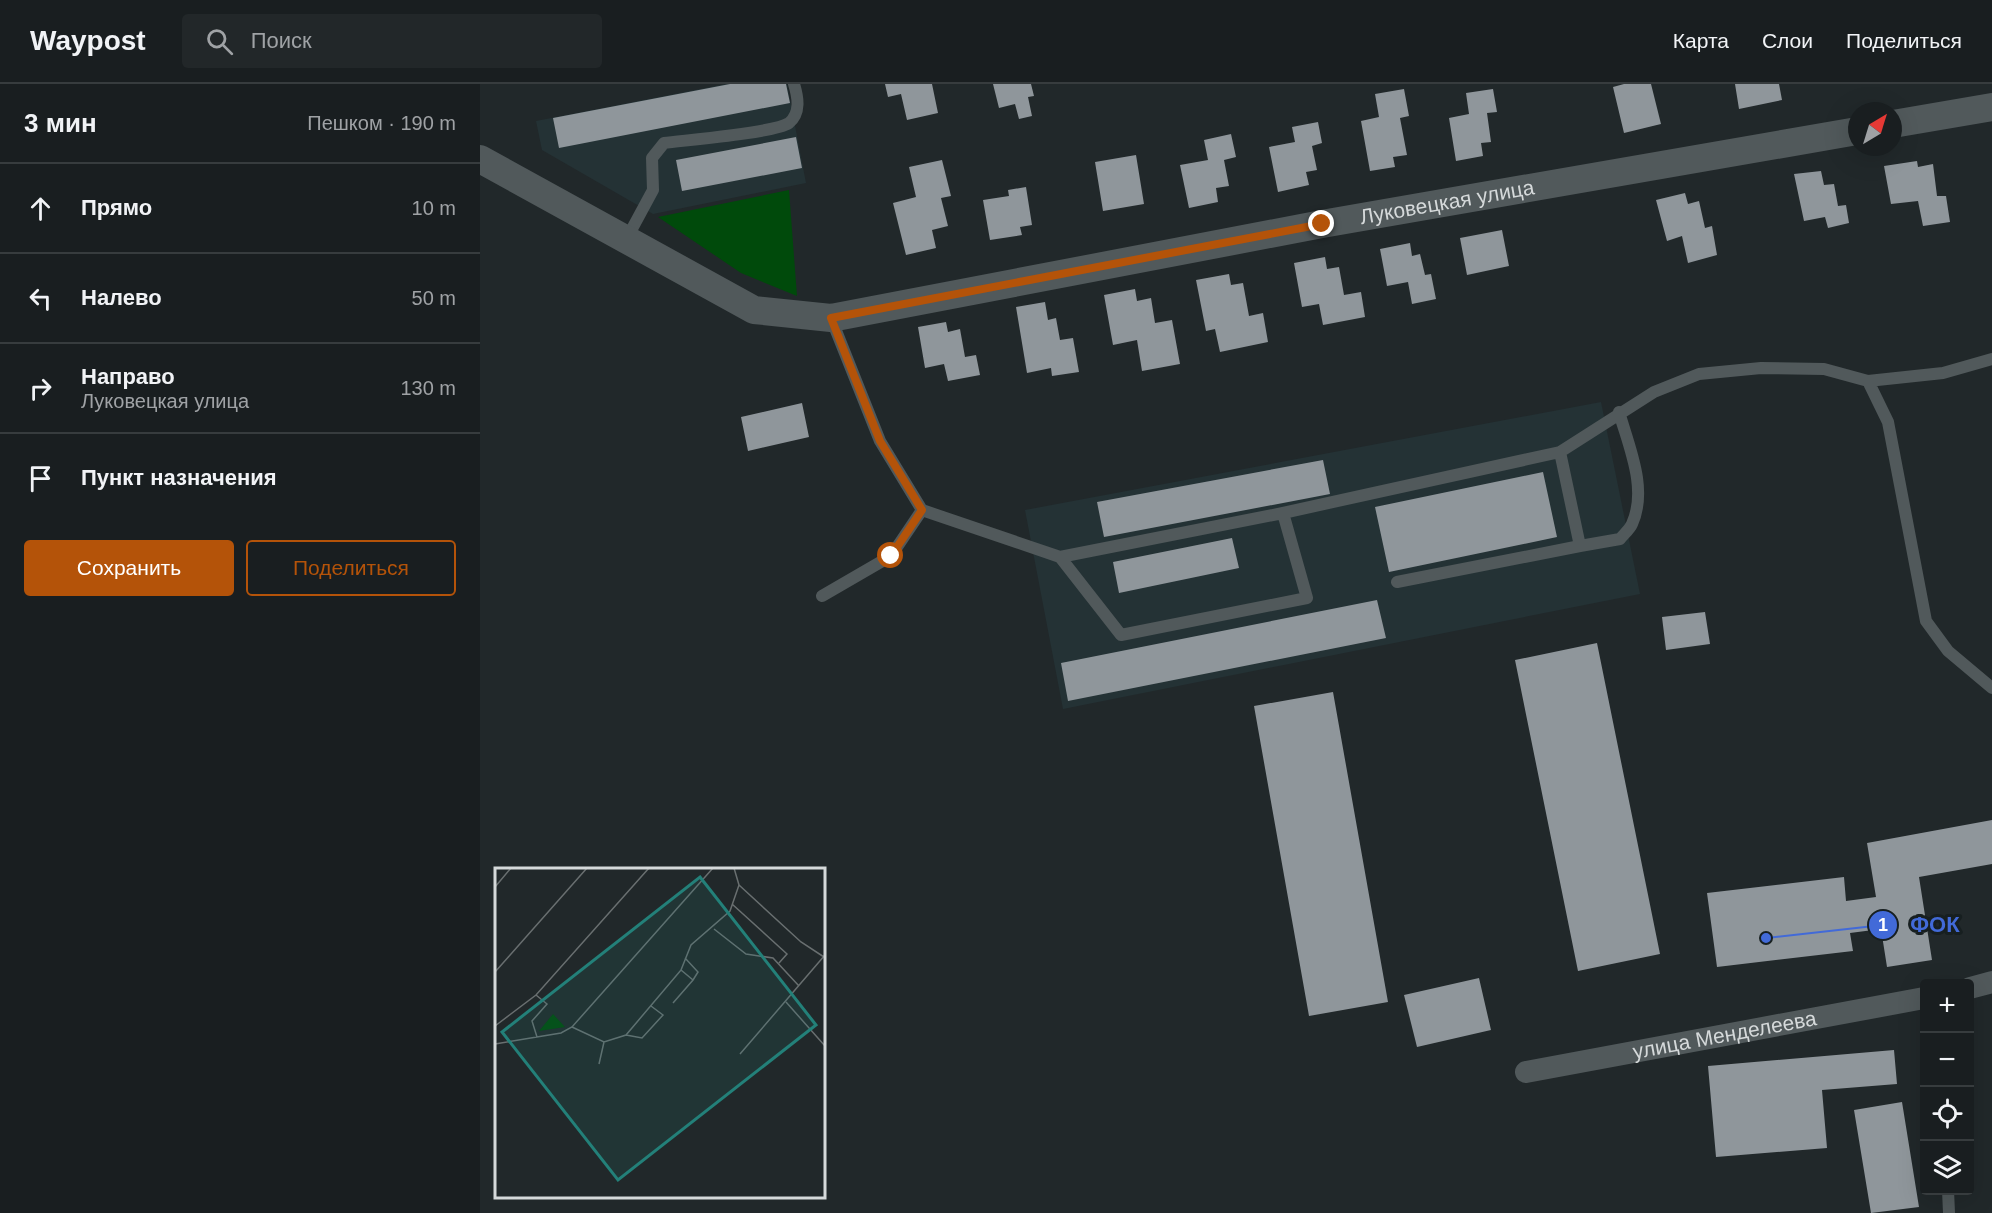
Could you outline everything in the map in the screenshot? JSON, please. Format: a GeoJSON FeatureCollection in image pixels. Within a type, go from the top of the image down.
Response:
{"type":"FeatureCollection","features":[{"type":"Feature","properties":{"kind":"street"},"geometry":{"type":"LineString","coordinates":[[1902,122],[1992,107]]}},
{"type":"Feature","properties":{"kind":"street","name":"Луковецкая улица"},"geometry":{"type":"LineString","coordinates":[[626,241],[754,310],[831,318],[1322,224],[1848,132]]}},
{"type":"Feature","properties":{"kind":"street"},"geometry":{"type":"LineString","coordinates":[[480,159],[626,241]]}},
{"type":"Feature","properties":{"kind":"street"},"geometry":{"type":"LineString","coordinates":[[1974,987],[1992,982]]}},
{"type":"Feature","properties":{"kind":"street","name":"улица Менделеева"},"geometry":{"type":"LineString","coordinates":[[1526,1072],[1920,999]]}},
{"type":"Feature","properties":{"kind":"lane"},"geometry":{"type":"LineString","coordinates":[[626,241],[653,190],[652,158],[664,143],[766,130],[788,124],[795,116],[798,106],[794,84]]}},
{"type":"Feature","properties":{"kind":"lane"},"geometry":{"type":"LineString","coordinates":[[831,318],[880,441],[922,510],[1060,557],[1283,513],[1560,452],[1619,412],[1654,392],[1699,374],[1761,368],[1824,369],[1868,381],[1943,373],[1992,359]]}},
{"type":"Feature","properties":{"kind":"lane"},"geometry":{"type":"LineString","coordinates":[[1868,381],[1888,422],[1926,621],[1947,651],[1992,688]]}},
{"type":"Feature","properties":{"kind":"lane"},"geometry":{"type":"LineString","coordinates":[[1397,582],[1620,539],[1632,525],[1638,480],[1619,412]]}},
{"type":"Feature","properties":{"kind":"lane"},"geometry":{"type":"LineString","coordinates":[[1560,452],[1580,546]]}},
{"type":"Feature","properties":{"kind":"lane"},"geometry":{"type":"LineString","coordinates":[[822,596],[891,556],[922,510]]}},
{"type":"Feature","properties":{"kind":"lane"},"geometry":{"type":"LineString","coordinates":[[1060,557],[1121,635],[1306,598],[1283,513]]}},
{"type":"Feature","properties":{"kind":"lane"},"geometry":{"type":"LineString","coordinates":[[1948,1195],[1949,1213]]}},
{"type":"Feature","properties":{"kind":"shaded area"},"geometry":{"type":"Polygon","coordinates":[[[726,84],[787,84],[806,183],[653,214],[542,150],[536,121],[726,84]]]}},
{"type":"Feature","properties":{"kind":"shaded area"},"geometry":{"type":"Polygon","coordinates":[[[1601,402],[1640,594],[1063,709],[1025,510],[1601,402]]]}},
{"type":"Feature","properties":{"kind":"green space"},"geometry":{"type":"Polygon","coordinates":[[[789,190],[797,296],[741,273],[658,217],[789,190]]]}},
{"type":"Feature","properties":{"kind":"building"},"geometry":{"type":"Polygon","coordinates":[[[730,84],[786,84],[790,103],[559,148],[553,118],[730,84]]]}},
{"type":"Feature","properties":{"kind":"building"},"geometry":{"type":"Polygon","coordinates":[[[885,84],[932,84],[938,113],[907,120],[901,94],[888,97],[885,84]]]}},
{"type":"Feature","properties":{"kind":"building"},"geometry":{"type":"Polygon","coordinates":[[[993,84],[1031,84],[1034,96],[1028,97],[1032,116],[1019,119],[1015,104],[999,108],[993,84]]]}},
{"type":"Feature","properties":{"kind":"building"},"geometry":{"type":"Polygon","coordinates":[[[1624,84],[1651,84],[1661,124],[1624,133],[1613,87],[1624,84]]]}},
{"type":"Feature","properties":{"kind":"building"},"geometry":{"type":"Polygon","coordinates":[[[1735,84],[1779,84],[1782,100],[1739,109],[1735,84]]]}},
{"type":"Feature","properties":{"kind":"building"},"geometry":{"type":"Polygon","coordinates":[[[1404,89],[1409,116],[1400,118],[1407,155],[1393,157],[1395,167],[1370,171],[1361,121],[1379,117],[1375,94],[1404,89]]]}},
{"type":"Feature","properties":{"kind":"building"},"geometry":{"type":"Polygon","coordinates":[[[1493,89],[1497,112],[1487,113],[1491,142],[1481,143],[1483,156],[1456,161],[1449,118],[1469,114],[1466,93],[1493,89]]]}},
{"type":"Feature","properties":{"kind":"building"},"geometry":{"type":"Polygon","coordinates":[[[1318,122],[1322,143],[1312,146],[1317,170],[1306,172],[1309,185],[1278,192],[1269,147],[1295,142],[1292,127],[1318,122]]]}},
{"type":"Feature","properties":{"kind":"building"},"geometry":{"type":"Polygon","coordinates":[[[1231,134],[1236,157],[1224,160],[1229,186],[1216,188],[1218,202],[1189,208],[1180,165],[1208,160],[1204,140],[1231,134]]]}},
{"type":"Feature","properties":{"kind":"building"},"geometry":{"type":"Polygon","coordinates":[[[796,137],[802,168],[682,191],[676,160],[796,137]]]}},
{"type":"Feature","properties":{"kind":"building"},"geometry":{"type":"Polygon","coordinates":[[[1136,155],[1144,204],[1103,211],[1095,162],[1136,155]]]}},
{"type":"Feature","properties":{"kind":"building"},"geometry":{"type":"Polygon","coordinates":[[[942,160],[951,196],[941,198],[948,226],[932,230],[936,248],[906,255],[893,203],[916,197],[909,167],[942,160]]]}},
{"type":"Feature","properties":{"kind":"building"},"geometry":{"type":"Polygon","coordinates":[[[1917,161],[1918,167],[1933,164],[1937,196],[1946,196],[1950,222],[1923,226],[1918,201],[1891,204],[1884,166],[1917,161]]]}},
{"type":"Feature","properties":{"kind":"building"},"geometry":{"type":"Polygon","coordinates":[[[1821,171],[1824,185],[1834,184],[1838,206],[1846,205],[1849,223],[1828,228],[1825,217],[1804,221],[1794,174],[1821,171]]]}},
{"type":"Feature","properties":{"kind":"building"},"geometry":{"type":"Polygon","coordinates":[[[1026,187],[1032,225],[1020,227],[1022,235],[990,240],[983,200],[1009,196],[1008,190],[1026,187]]]}},
{"type":"Feature","properties":{"kind":"building"},"geometry":{"type":"Polygon","coordinates":[[[1685,193],[1688,204],[1699,201],[1705,228],[1712,226],[1717,255],[1688,263],[1682,236],[1667,241],[1656,200],[1685,193]]]}},
{"type":"Feature","properties":{"kind":"building"},"geometry":{"type":"Polygon","coordinates":[[[1502,230],[1509,266],[1467,275],[1460,238],[1502,230]]]}},
{"type":"Feature","properties":{"kind":"building"},"geometry":{"type":"Polygon","coordinates":[[[1410,243],[1412,256],[1420,254],[1425,275],[1431,274],[1436,299],[1412,304],[1408,282],[1387,286],[1380,249],[1410,243]]]}},
{"type":"Feature","properties":{"kind":"building"},"geometry":{"type":"Polygon","coordinates":[[[1325,257],[1327,269],[1339,267],[1344,295],[1361,292],[1365,317],[1323,325],[1319,304],[1302,307],[1294,263],[1325,257]]]}},
{"type":"Feature","properties":{"kind":"building"},"geometry":{"type":"Polygon","coordinates":[[[1229,274],[1231,285],[1243,283],[1249,316],[1263,313],[1268,342],[1220,352],[1215,329],[1206,331],[1196,280],[1229,274]]]}},
{"type":"Feature","properties":{"kind":"building"},"geometry":{"type":"Polygon","coordinates":[[[1135,289],[1137,301],[1151,298],[1155,323],[1172,320],[1180,364],[1142,371],[1137,340],[1113,345],[1104,295],[1135,289]]]}},
{"type":"Feature","properties":{"kind":"building"},"geometry":{"type":"Polygon","coordinates":[[[1045,302],[1048,320],[1056,318],[1060,340],[1073,338],[1079,372],[1052,376],[1051,368],[1027,373],[1016,307],[1045,302]]]}},
{"type":"Feature","properties":{"kind":"building"},"geometry":{"type":"Polygon","coordinates":[[[946,322],[948,332],[960,329],[965,357],[976,355],[980,375],[948,381],[944,364],[925,368],[918,327],[946,322]]]}},
{"type":"Feature","properties":{"kind":"building"},"geometry":{"type":"Polygon","coordinates":[[[802,403],[809,437],[748,451],[741,417],[802,403]]]}},
{"type":"Feature","properties":{"kind":"building"},"geometry":{"type":"Polygon","coordinates":[[[1323,460],[1330,494],[1104,537],[1097,502],[1323,460]]]}},
{"type":"Feature","properties":{"kind":"building"},"geometry":{"type":"Polygon","coordinates":[[[1543,472],[1557,537],[1389,572],[1375,507],[1543,472]]]}},
{"type":"Feature","properties":{"kind":"building"},"geometry":{"type":"Polygon","coordinates":[[[1232,538],[1239,568],[1119,593],[1113,562],[1232,538]]]}},
{"type":"Feature","properties":{"kind":"building"},"geometry":{"type":"Polygon","coordinates":[[[1377,600],[1386,638],[1068,701],[1061,663],[1377,600]]]}},
{"type":"Feature","properties":{"kind":"building"},"geometry":{"type":"Polygon","coordinates":[[[1705,612],[1710,644],[1666,650],[1662,617],[1705,612]]]}},
{"type":"Feature","properties":{"kind":"building"},"geometry":{"type":"Polygon","coordinates":[[[1597,643],[1660,954],[1578,971],[1515,660],[1597,643]]]}},
{"type":"Feature","properties":{"kind":"building"},"geometry":{"type":"Polygon","coordinates":[[[1333,692],[1388,1002],[1309,1016],[1254,706],[1333,692]]]}},
{"type":"Feature","properties":{"kind":"building"},"geometry":{"type":"Polygon","coordinates":[[[1992,820],[1992,864],[1919,877],[1932,960],[1887,967],[1881,929],[1850,933],[1853,951],[1717,967],[1707,893],[1844,877],[1846,901],[1876,897],[1867,843],[1992,820]]]}},
{"type":"Feature","properties":{"kind":"building"},"geometry":{"type":"Polygon","coordinates":[[[1479,978],[1491,1030],[1417,1047],[1404,995],[1479,978]]]}},
{"type":"Feature","properties":{"kind":"building"},"geometry":{"type":"Polygon","coordinates":[[[1894,1050],[1897,1084],[1822,1090],[1827,1148],[1716,1157],[1708,1066],[1894,1050]]]}},
{"type":"Feature","properties":{"kind":"building"},"geometry":{"type":"Polygon","coordinates":[[[1902,1102],[1919,1207],[1871,1213],[1854,1110],[1902,1102]]]}},
{"type":"Feature","properties":{"kind":"place","name":"ФОК"},"geometry":{"type":"Point","coordinates":[1766,938]}},
{"type":"Feature","properties":{"kind":"route"},"geometry":{"type":"LineString","coordinates":[[891,556],[922,510],[880,441],[831,318],[1322,224]]}}]}
